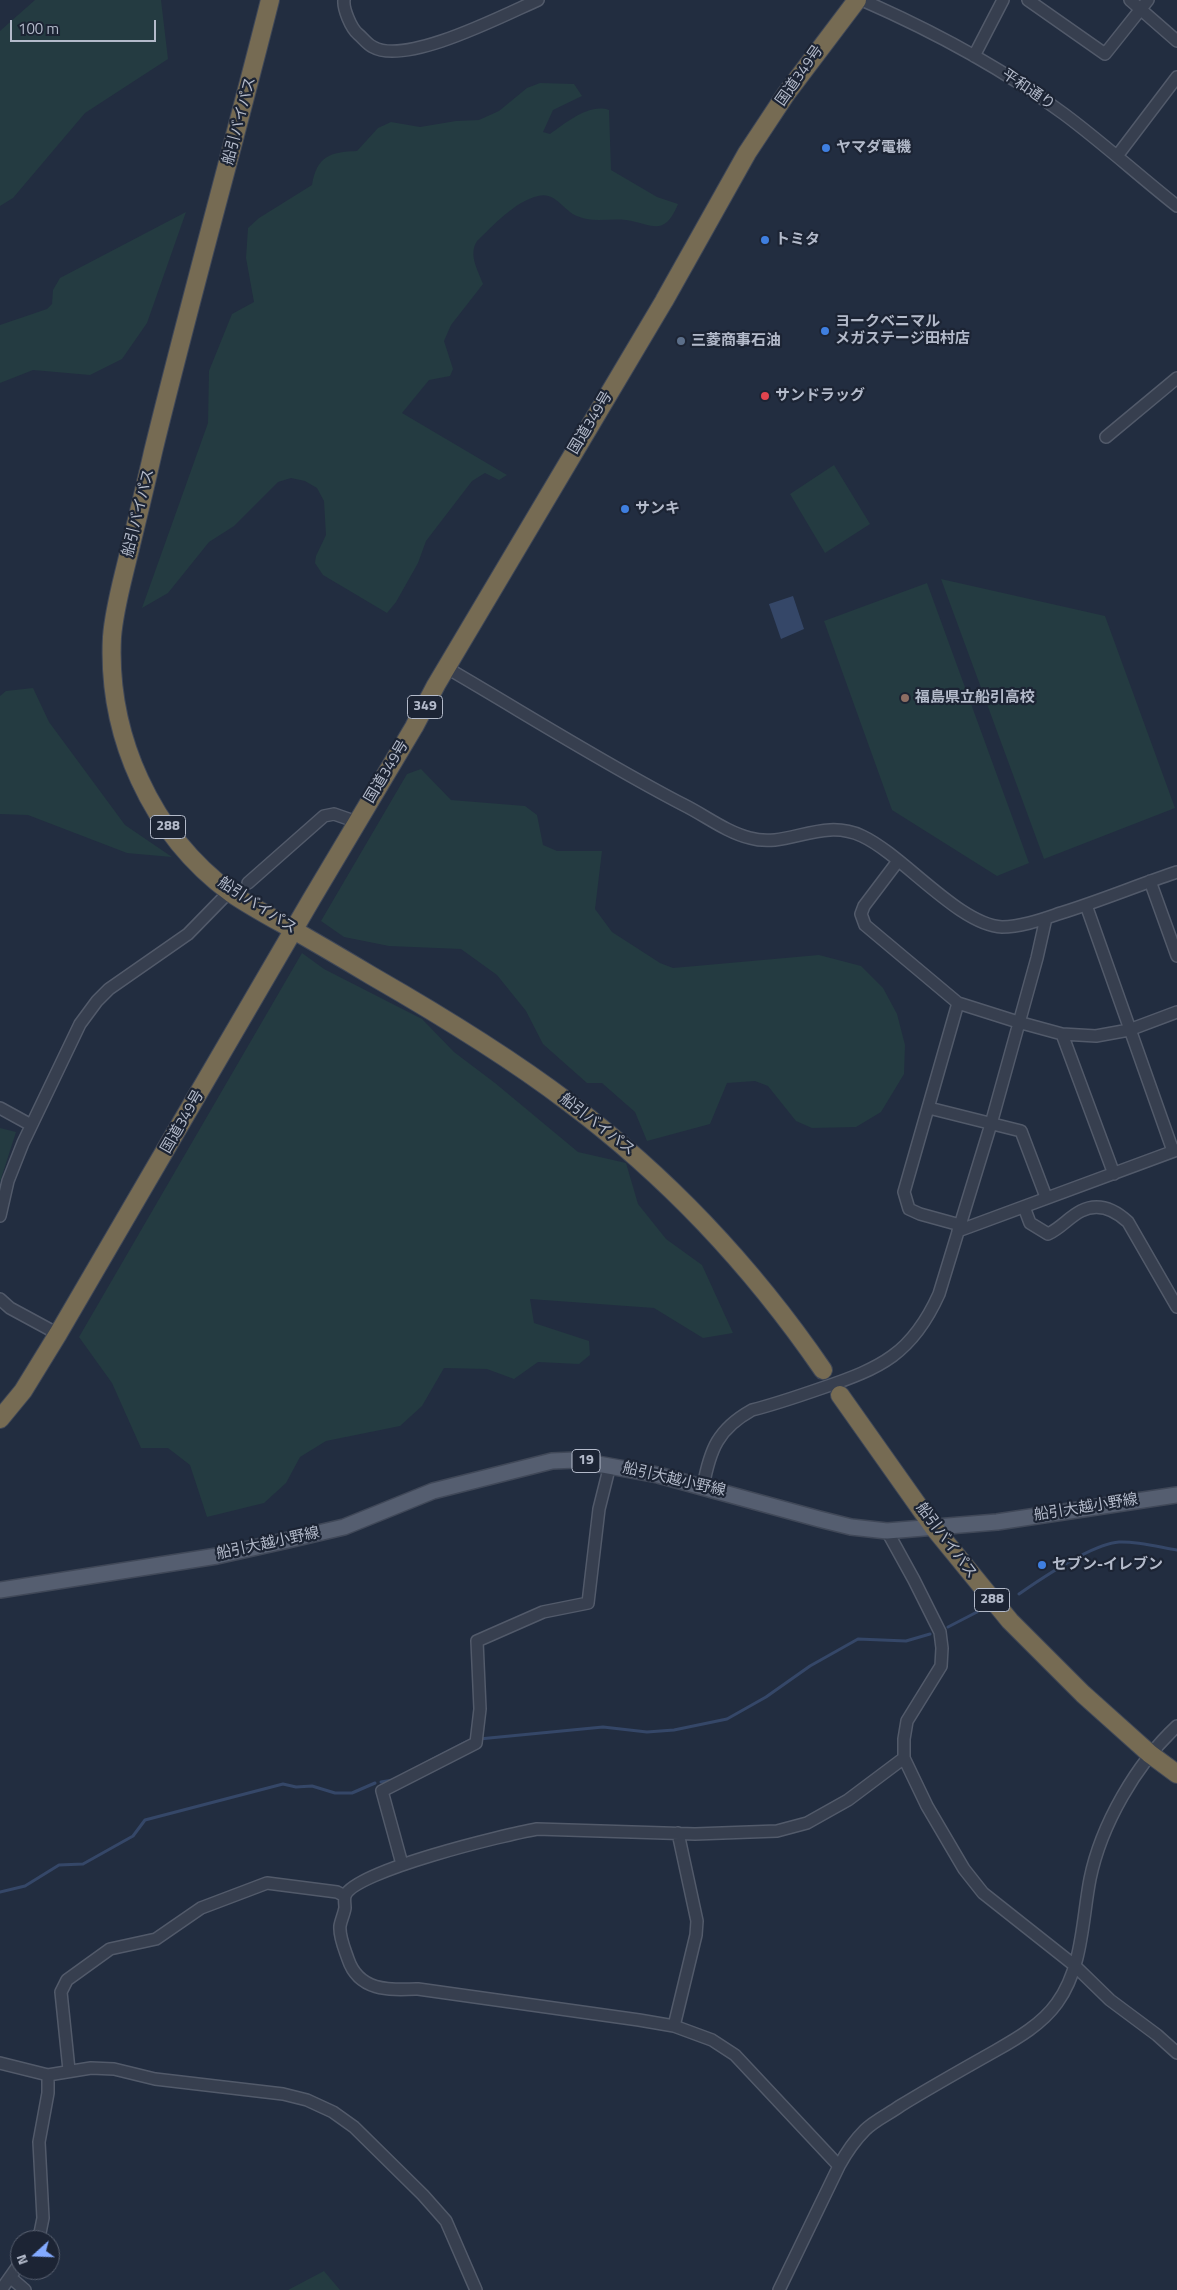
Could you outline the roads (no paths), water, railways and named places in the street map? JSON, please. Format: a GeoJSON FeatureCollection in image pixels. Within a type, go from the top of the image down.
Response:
{"type":"FeatureCollection","features":[{"type":"Feature","properties":{"kind":"highway","name":"船引バイパス"},"geometry":{"type":"LineString","coordinates":[[270,0],[164,408],[118,598],[112,634],[112,671],[116,707],[124,742],[138,777],[159,815],[191,857],[229,892],[432,1010],[505,1056],[570,1103],[643,1162],[713,1233],[761,1286],[823,1370]]}},
{"type":"Feature","properties":{"kind":"highway","name":"国道349号"},"geometry":{"type":"LineString","coordinates":[[0,1420],[24,1391],[58,1334],[664,301],[747,153],[786,94],[856,0]]}},
{"type":"Feature","properties":{"kind":"highway","name":"船引バイパス"},"geometry":{"type":"LineString","coordinates":[[840,1395],[934,1528],[1010,1621],[1084,1694],[1150,1754],[1177,1774]]}},
{"type":"Feature","properties":{"kind":"main road","name":"船引大越小野線"},"geometry":{"type":"LineString","coordinates":[[0,1590],[181,1562],[293,1539],[344,1527],[433,1491],[552,1462],[576,1460],[658,1475],[851,1527],[887,1531],[997,1522],[1177,1495]]}},
{"type":"Feature","properties":{"kind":"street"},"geometry":{"type":"LineString","coordinates":[[344,0],[343,5],[355,31],[367,42],[374,48],[403,51],[428,47],[538,0]]}},
{"type":"Feature","properties":{"kind":"street","name":"平和通り"},"geometry":{"type":"LineString","coordinates":[[862,0],[896,15],[974,56],[1024,86],[1065,115],[1177,206]]}},
{"type":"Feature","properties":{"kind":"street"},"geometry":{"type":"LineString","coordinates":[[974,56],[1003,0]]}},
{"type":"Feature","properties":{"kind":"street"},"geometry":{"type":"LineString","coordinates":[[1028,0],[1105,54],[1144,4]]}},
{"type":"Feature","properties":{"kind":"street"},"geometry":{"type":"LineString","coordinates":[[1130,0],[1144,4],[1177,42]]}},
{"type":"Feature","properties":{"kind":"street"},"geometry":{"type":"LineString","coordinates":[[1116,156],[1177,77]]}},
{"type":"Feature","properties":{"kind":"street"},"geometry":{"type":"LineString","coordinates":[[1106,437],[1177,378]]}},
{"type":"Feature","properties":{"kind":"street"},"geometry":{"type":"LineString","coordinates":[[447,668],[611,765],[721,827],[752,839],[789,838],[828,829],[846,831],[869,840],[951,902],[986,923],[1000,927],[1046,918],[1177,872]]}},
{"type":"Feature","properties":{"kind":"street"},"geometry":{"type":"LineString","coordinates":[[248,883],[324,816],[334,814],[358,822]]}},
{"type":"Feature","properties":{"kind":"street"},"geometry":{"type":"LineString","coordinates":[[898,861],[864,906],[862,914],[865,925],[958,1003],[1062,1034],[1096,1036],[1129,1030],[1177,1012]]}},
{"type":"Feature","properties":{"kind":"street"},"geometry":{"type":"LineString","coordinates":[[1150,882],[1177,956]]}},
{"type":"Feature","properties":{"kind":"street"},"geometry":{"type":"LineString","coordinates":[[0,1216],[8,1181],[31,1125],[74,1036],[96,1001],[109,989],[188,934],[229,892]]}},
{"type":"Feature","properties":{"kind":"street"},"geometry":{"type":"LineString","coordinates":[[958,1003],[904,1192],[909,1209],[959,1228],[1024,1207],[1046,1197],[1114,1174],[1175,1150],[1129,1030],[1086,905]]}},
{"type":"Feature","properties":{"kind":"street"},"geometry":{"type":"LineString","coordinates":[[703,1487],[708,1458],[726,1429],[740,1417],[752,1410],[872,1370],[906,1345],[932,1311],[939,1294],[991,1124],[1037,958],[1046,918]]}},
{"type":"Feature","properties":{"kind":"street"},"geometry":{"type":"LineString","coordinates":[[1062,1034],[1114,1174]]}},
{"type":"Feature","properties":{"kind":"street"},"geometry":{"type":"LineString","coordinates":[[0,1108],[31,1125]]}},
{"type":"Feature","properties":{"kind":"street"},"geometry":{"type":"LineString","coordinates":[[929,1108],[1021,1131],[1046,1197]]}},
{"type":"Feature","properties":{"kind":"street"},"geometry":{"type":"LineString","coordinates":[[1024,1207],[1030,1223],[1048,1234],[1059,1229],[1081,1211],[1094,1207],[1107,1208],[1117,1212],[1128,1222],[1177,1307]]}},
{"type":"Feature","properties":{"kind":"street"},"geometry":{"type":"LineString","coordinates":[[0,1300],[10,1308],[58,1334]]}},
{"type":"Feature","properties":{"kind":"street"},"geometry":{"type":"LineString","coordinates":[[402,1864],[382,1791],[476,1743],[480,1708],[477,1641],[544,1612],[588,1603],[599,1509],[610,1466]]}},
{"type":"Feature","properties":{"kind":"street"},"geometry":{"type":"LineString","coordinates":[[887,1531],[940,1632],[942,1648],[941,1666],[907,1721],[904,1739],[904,1758],[928,1806],[964,1869],[983,1893],[1074,1964],[1110,2000],[1157,2034],[1177,2053]]}},
{"type":"Feature","properties":{"kind":"street"},"geometry":{"type":"LineString","coordinates":[[779,2290],[847,2151],[866,2129],[878,2120],[1021,2036],[1048,2015],[1068,1984],[1082,1934],[1090,1878],[1103,1839],[1124,1794],[1150,1754],[1177,1726]]}},
{"type":"Feature","properties":{"kind":"street"},"geometry":{"type":"LineString","coordinates":[[345,1896],[363,1882],[402,1864],[514,1833],[537,1829],[678,1833],[757,1833],[777,1831],[807,1823],[848,1800],[904,1758]]}},
{"type":"Feature","properties":{"kind":"street"},"geometry":{"type":"LineString","coordinates":[[674,2026],[696,1935],[697,1922],[678,1833]]}},
{"type":"Feature","properties":{"kind":"street"},"geometry":{"type":"LineString","coordinates":[[68,2070],[61,1992],[67,1980],[110,1949],[156,1939],[201,1908],[267,1883],[338,1892],[345,1896]]}},
{"type":"Feature","properties":{"kind":"street"},"geometry":{"type":"LineString","coordinates":[[345,1896],[345,1910],[340,1928],[342,1940],[350,1966],[365,1984],[385,1990],[418,1989],[674,2026],[712,2040],[734,2055],[839,2166]]}},
{"type":"Feature","properties":{"kind":"street"},"geometry":{"type":"LineString","coordinates":[[0,2063],[48,2074],[91,2068],[114,2069],[155,2079],[283,2094],[307,2100],[333,2112],[360,2133],[423,2195],[446,2221],[476,2290]]}},
{"type":"Feature","properties":{"kind":"street"},"geometry":{"type":"LineString","coordinates":[[40,2230],[43,2218],[39,2142],[48,2093],[48,2074]]}},
{"type":"Feature","properties":{"kind":"street"},"geometry":{"type":"LineString","coordinates":[[1,2290],[10,2277]]}},
{"type":"Feature","properties":{"kind":"street"},"geometry":{"type":"LineString","coordinates":[[14,2280],[26,2290]]}},
{"type":"Feature","properties":{"kind":"water"},"geometry":{"type":"Polygon","coordinates":[[[793,596],[804,629],[781,639],[769,604],[793,596]]]}},
{"type":"Feature","properties":{"kind":"waterway"},"geometry":{"type":"LineString","coordinates":[[1019,1594],[1082,1555],[1108,1544],[1133,1542],[1177,1550]]}},
{"type":"Feature","properties":{"kind":"waterway"},"geometry":{"type":"LineString","coordinates":[[948,1627],[977,1612]]}},
{"type":"Feature","properties":{"kind":"waterway"},"geometry":{"type":"LineString","coordinates":[[479,1739],[603,1727],[647,1732],[674,1730],[727,1719],[766,1697],[810,1666],[858,1639],[906,1641],[930,1634]]}},
{"type":"Feature","properties":{"kind":"waterway"},"geometry":{"type":"LineString","coordinates":[[429,1761],[466,1742]]}},
{"type":"Feature","properties":{"kind":"waterway"},"geometry":{"type":"LineString","coordinates":[[381,1782],[393,1780]]}},
{"type":"Feature","properties":{"kind":"waterway"},"geometry":{"type":"LineString","coordinates":[[0,1892],[25,1886],[59,1865],[83,1864],[133,1836],[145,1820],[283,1784],[296,1787],[312,1786],[335,1793],[352,1793],[375,1783]]}},
{"type":"Feature","properties":{"kind":"place","name":"ヤマダ電機"},"geometry":{"type":"Point","coordinates":[826,148]}},
{"type":"Feature","properties":{"kind":"place","name":"トミタ"},"geometry":{"type":"Point","coordinates":[765,240]}},
{"type":"Feature","properties":{"kind":"place","name":"ヨークベニマル メガステージ田村店"},"geometry":{"type":"Point","coordinates":[825,331]}},
{"type":"Feature","properties":{"kind":"place","name":"三菱商事石油"},"geometry":{"type":"Point","coordinates":[681,341]}},
{"type":"Feature","properties":{"kind":"place","name":"サンドラッグ"},"geometry":{"type":"Point","coordinates":[765,396]}},
{"type":"Feature","properties":{"kind":"place","name":"サンキ"},"geometry":{"type":"Point","coordinates":[625,509]}},
{"type":"Feature","properties":{"kind":"place","name":"福島県立船引高校"},"geometry":{"type":"Point","coordinates":[905,698]}},
{"type":"Feature","properties":{"kind":"place","name":"セブン-イレブン"},"geometry":{"type":"Point","coordinates":[1042,1565]}}]}
